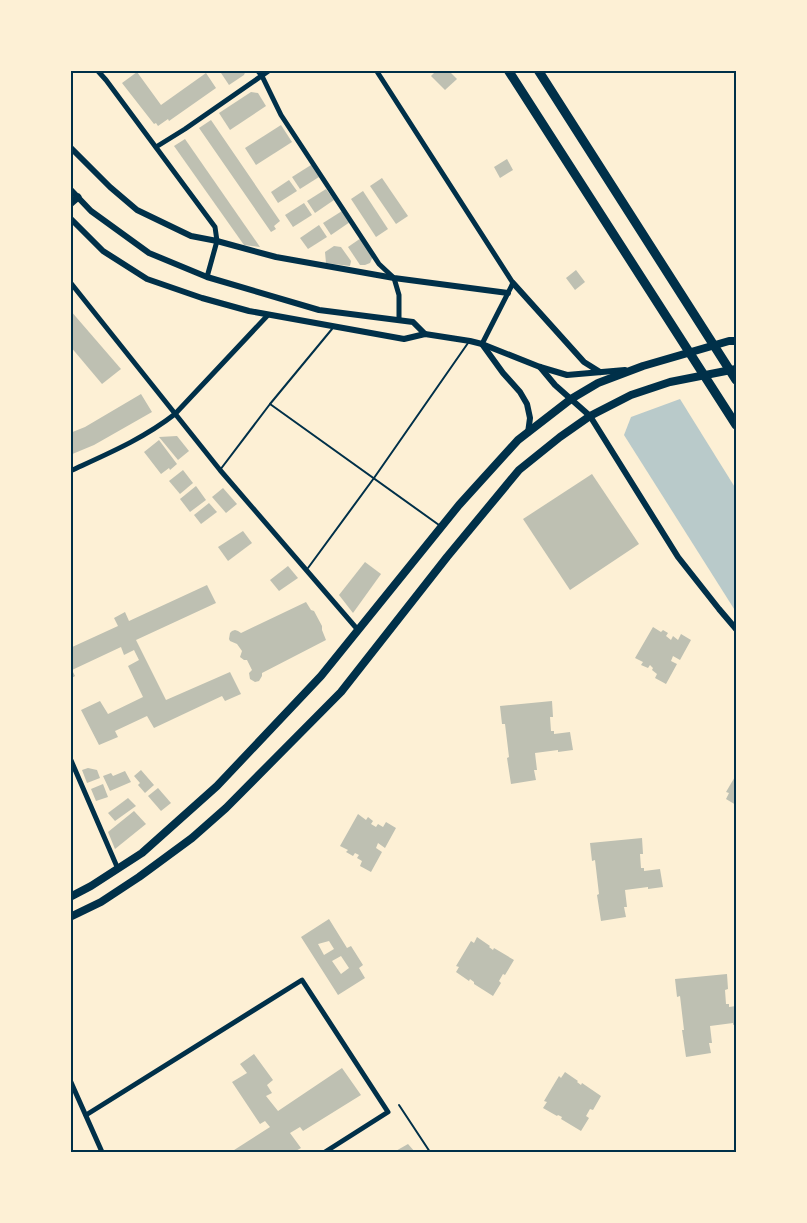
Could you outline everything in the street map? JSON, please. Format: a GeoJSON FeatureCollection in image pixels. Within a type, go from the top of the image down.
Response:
{"type":"FeatureCollection","features":[{"type":"Feature","properties":{"kind":"highway"},"geometry":{"type":"LineString","coordinates":[[508,70],[736,425]]}},
{"type":"Feature","properties":{"kind":"highway"},"geometry":{"type":"LineString","coordinates":[[538,70],[736,376]]}},
{"type":"Feature","properties":{"kind":"main road"},"geometry":{"type":"LineString","coordinates":[[70,204],[78,197]]}},
{"type":"Feature","properties":{"kind":"main road"},"geometry":{"type":"LineString","coordinates":[[70,897],[142,853],[217,786],[321,676],[441,527],[518,440],[571,399],[598,383],[632,370],[729,341],[736,341]]}},
{"type":"Feature","properties":{"kind":"main road"},"geometry":{"type":"LineString","coordinates":[[70,917],[101,902],[139,877],[226,808],[341,692],[519,470],[560,437],[591,416],[631,395],[670,382],[736,376]]}},
{"type":"Feature","properties":{"kind":"street"},"geometry":{"type":"LineString","coordinates":[[97,70],[215,227],[217,241],[207,277]]}},
{"type":"Feature","properties":{"kind":"street"},"geometry":{"type":"LineString","coordinates":[[257,70],[281,115],[379,264],[394,278],[399,295],[399,320]]}},
{"type":"Feature","properties":{"kind":"street"},"geometry":{"type":"LineString","coordinates":[[156,147],[270,70]]}},
{"type":"Feature","properties":{"kind":"street"},"geometry":{"type":"LineString","coordinates":[[376,70],[513,283],[584,362],[600,372]]}},
{"type":"Feature","properties":{"kind":"street"},"geometry":{"type":"LineString","coordinates":[[70,147],[110,188],[137,210],[191,236],[276,257],[394,278],[508,293]]}},
{"type":"Feature","properties":{"kind":"street"},"geometry":{"type":"LineString","coordinates":[[70,189],[91,211],[149,253],[207,277],[319,310],[413,322],[425,334]]}},
{"type":"Feature","properties":{"kind":"street"},"geometry":{"type":"LineString","coordinates":[[70,218],[103,251],[147,279],[202,298],[268,315],[404,339],[425,334],[470,341],[567,375],[632,370]]}},
{"type":"Feature","properties":{"kind":"street"},"geometry":{"type":"LineString","coordinates":[[70,282],[220,470],[358,630]]}},
{"type":"Feature","properties":{"kind":"street"},"geometry":{"type":"LineString","coordinates":[[482,344],[513,283]]}},
{"type":"Feature","properties":{"kind":"street"},"geometry":{"type":"LineString","coordinates":[[70,471],[133,442],[175,414],[268,315]]}},
{"type":"Feature","properties":{"kind":"street"},"geometry":{"type":"LineString","coordinates":[[482,344],[527,404],[530,418],[528,433]]}},
{"type":"Feature","properties":{"kind":"street"},"geometry":{"type":"LineString","coordinates":[[540,367],[555,386],[591,416],[678,557],[736,629]]}},
{"type":"Feature","properties":{"kind":"street"},"geometry":{"type":"LineString","coordinates":[[70,758],[118,869]]}},
{"type":"Feature","properties":{"kind":"street"},"geometry":{"type":"LineString","coordinates":[[87,1115],[302,980],[387,1112],[325,1152]]}},
{"type":"Feature","properties":{"kind":"street"},"geometry":{"type":"LineString","coordinates":[[70,1080],[102,1152]]}},
{"type":"Feature","properties":{"kind":"lane"},"geometry":{"type":"LineString","coordinates":[[220,470],[333,327]]}},
{"type":"Feature","properties":{"kind":"lane"},"geometry":{"type":"LineString","coordinates":[[306,571],[470,341]]}},
{"type":"Feature","properties":{"kind":"lane"},"geometry":{"type":"LineString","coordinates":[[270,404],[441,527]]}},
{"type":"Feature","properties":{"kind":"path"},"geometry":{"type":"LineString","coordinates":[[399,1105],[430,1152]]}},
{"type":"Feature","properties":{"kind":"shaded area"},"geometry":{"type":"Polygon","coordinates":[[[680,399],[736,489],[736,612],[624,435],[631,417],[680,399]]]}},
{"type":"Feature","properties":{"kind":"building"},"geometry":{"type":"Polygon","coordinates":[[[225,70],[246,70],[244,75],[229,85],[221,73],[225,70]]]}},
{"type":"Feature","properties":{"kind":"building"},"geometry":{"type":"Polygon","coordinates":[[[437,70],[448,70],[457,79],[445,90],[431,76],[437,70]]]}},
{"type":"Feature","properties":{"kind":"building"},"geometry":{"type":"Polygon","coordinates":[[[137,72],[161,105],[206,73],[216,88],[169,121],[168,119],[158,126],[122,83],[137,72]]]}},
{"type":"Feature","properties":{"kind":"building"},"geometry":{"type":"Polygon","coordinates":[[[251,92],[258,93],[266,106],[230,130],[219,113],[251,92]]]}},
{"type":"Feature","properties":{"kind":"building"},"geometry":{"type":"Polygon","coordinates":[[[211,120],[280,221],[274,226],[276,229],[271,232],[199,128],[211,120]]]}},
{"type":"Feature","properties":{"kind":"building"},"geometry":{"type":"Polygon","coordinates":[[[281,125],[292,142],[256,165],[245,148],[281,125]]]}},
{"type":"Feature","properties":{"kind":"building"},"geometry":{"type":"Polygon","coordinates":[[[185,139],[260,247],[244,245],[174,146],[185,139]]]}},
{"type":"Feature","properties":{"kind":"building"},"geometry":{"type":"Polygon","coordinates":[[[507,159],[513,170],[500,178],[494,167],[507,159]]]}},
{"type":"Feature","properties":{"kind":"building"},"geometry":{"type":"Polygon","coordinates":[[[311,165],[319,177],[300,189],[292,177],[311,165]]]}},
{"type":"Feature","properties":{"kind":"building"},"geometry":{"type":"Polygon","coordinates":[[[382,178],[408,216],[396,224],[370,186],[382,178]]]}},
{"type":"Feature","properties":{"kind":"building"},"geometry":{"type":"Polygon","coordinates":[[[289,180],[297,191],[278,203],[271,192],[289,180]]]}},
{"type":"Feature","properties":{"kind":"building"},"geometry":{"type":"Polygon","coordinates":[[[326,189],[334,200],[315,213],[307,201],[326,189]]]}},
{"type":"Feature","properties":{"kind":"building"},"geometry":{"type":"Polygon","coordinates":[[[363,191],[388,229],[376,237],[351,199],[363,191]]]}},
{"type":"Feature","properties":{"kind":"building"},"geometry":{"type":"Polygon","coordinates":[[[304,203],[312,215],[293,227],[285,215],[304,203]]]}},
{"type":"Feature","properties":{"kind":"building"},"geometry":{"type":"Polygon","coordinates":[[[342,211],[350,222],[331,235],[323,223],[342,211]]]}},
{"type":"Feature","properties":{"kind":"building"},"geometry":{"type":"Polygon","coordinates":[[[319,225],[327,237],[308,249],[300,238],[319,225]]]}},
{"type":"Feature","properties":{"kind":"building"},"geometry":{"type":"Polygon","coordinates":[[[361,238],[373,256],[370,263],[365,265],[360,265],[348,247],[361,238]]]}},
{"type":"Feature","properties":{"kind":"building"},"geometry":{"type":"Polygon","coordinates":[[[334,246],[341,247],[351,261],[350,266],[326,263],[325,252],[334,246]]]}},
{"type":"Feature","properties":{"kind":"building"},"geometry":{"type":"Polygon","coordinates":[[[576,270],[585,282],[575,290],[566,278],[576,270]]]}},
{"type":"Feature","properties":{"kind":"building"},"geometry":{"type":"Polygon","coordinates":[[[70,310],[121,369],[102,384],[70,346],[70,310]]]}},
{"type":"Feature","properties":{"kind":"building"},"geometry":{"type":"Polygon","coordinates":[[[141,394],[152,412],[94,445],[70,455],[70,433],[85,427],[141,394]]]}},
{"type":"Feature","properties":{"kind":"building"},"geometry":{"type":"Polygon","coordinates":[[[177,436],[189,451],[178,460],[159,437],[177,436]]]}},
{"type":"Feature","properties":{"kind":"building"},"geometry":{"type":"Polygon","coordinates":[[[159,440],[177,464],[161,474],[144,452],[159,440]]]}},
{"type":"Feature","properties":{"kind":"building"},"geometry":{"type":"Polygon","coordinates":[[[183,470],[193,483],[180,494],[169,481],[183,470]]]}},
{"type":"Feature","properties":{"kind":"building"},"geometry":{"type":"Polygon","coordinates":[[[592,474],[639,544],[570,590],[523,519],[592,474]]]}},
{"type":"Feature","properties":{"kind":"building"},"geometry":{"type":"Polygon","coordinates":[[[196,486],[206,500],[190,512],[180,499],[196,486]]]}},
{"type":"Feature","properties":{"kind":"building"},"geometry":{"type":"Polygon","coordinates":[[[223,488],[237,504],[226,513],[212,497],[223,488]]]}},
{"type":"Feature","properties":{"kind":"building"},"geometry":{"type":"Polygon","coordinates":[[[209,503],[217,512],[201,524],[194,515],[209,503]]]}},
{"type":"Feature","properties":{"kind":"building"},"geometry":{"type":"Polygon","coordinates":[[[243,531],[252,543],[228,561],[218,547],[243,531]]]}},
{"type":"Feature","properties":{"kind":"building"},"geometry":{"type":"Polygon","coordinates":[[[365,562],[381,574],[353,613],[339,595],[365,562]]]}},
{"type":"Feature","properties":{"kind":"building"},"geometry":{"type":"Polygon","coordinates":[[[288,566],[298,578],[279,591],[270,580],[288,566]]]}},
{"type":"Feature","properties":{"kind":"building"},"geometry":{"type":"Polygon","coordinates":[[[207,585],[216,603],[136,640],[166,700],[230,672],[241,694],[225,701],[222,696],[154,728],[147,716],[115,731],[118,737],[99,745],[81,710],[100,701],[108,714],[143,697],[128,666],[139,660],[134,650],[124,655],[121,647],[72,670],[75,676],[70,679],[70,648],[118,626],[114,618],[125,612],[129,621],[207,585]]]}},
{"type":"Feature","properties":{"kind":"building"},"geometry":{"type":"Polygon","coordinates":[[[306,602],[322,626],[326,640],[262,673],[259,681],[255,682],[250,679],[249,673],[252,670],[247,660],[240,657],[242,651],[237,644],[230,641],[230,633],[235,630],[241,633],[306,602]]]}},
{"type":"Feature","properties":{"kind":"building"},"geometry":{"type":"Polygon","coordinates":[[[653,627],[668,633],[666,636],[671,640],[673,636],[678,640],[681,634],[691,640],[680,660],[673,656],[671,661],[677,664],[666,684],[655,678],[657,674],[650,665],[648,668],[641,665],[643,662],[635,658],[653,627]]]}},
{"type":"Feature","properties":{"kind":"building"},"geometry":{"type":"Polygon","coordinates":[[[552,701],[551,731],[554,731],[554,734],[570,732],[573,750],[535,753],[536,780],[511,784],[505,724],[502,724],[500,706],[552,701]]]}},
{"type":"Feature","properties":{"kind":"building"},"geometry":{"type":"Polygon","coordinates":[[[88,768],[97,770],[100,778],[87,783],[82,770],[88,768]]]}},
{"type":"Feature","properties":{"kind":"building"},"geometry":{"type":"Polygon","coordinates":[[[141,770],[154,785],[145,793],[134,776],[141,770]]]}},
{"type":"Feature","properties":{"kind":"building"},"geometry":{"type":"Polygon","coordinates":[[[125,771],[131,782],[110,791],[103,776],[111,773],[113,776],[125,771]]]}},
{"type":"Feature","properties":{"kind":"building"},"geometry":{"type":"Polygon","coordinates":[[[736,775],[736,805],[726,799],[729,793],[726,792],[736,775]]]}},
{"type":"Feature","properties":{"kind":"building"},"geometry":{"type":"Polygon","coordinates":[[[103,784],[108,797],[96,801],[91,789],[103,784]]]}},
{"type":"Feature","properties":{"kind":"building"},"geometry":{"type":"Polygon","coordinates":[[[158,788],[171,803],[161,811],[148,796],[158,788]]]}},
{"type":"Feature","properties":{"kind":"building"},"geometry":{"type":"Polygon","coordinates":[[[128,798],[136,806],[115,821],[108,813],[128,798]]]}},
{"type":"Feature","properties":{"kind":"building"},"geometry":{"type":"Polygon","coordinates":[[[134,811],[146,824],[115,849],[108,832],[134,811]]]}},
{"type":"Feature","properties":{"kind":"building"},"geometry":{"type":"Polygon","coordinates":[[[358,814],[366,820],[368,817],[373,821],[371,824],[376,827],[378,824],[383,827],[386,822],[396,828],[385,848],[378,843],[376,848],[382,852],[371,872],[360,866],[362,861],[357,858],[359,855],[355,853],[353,856],[340,846],[358,814]]]}},
{"type":"Feature","properties":{"kind":"building"},"geometry":{"type":"Polygon","coordinates":[[[642,838],[641,868],[644,868],[644,871],[660,869],[663,887],[625,890],[626,917],[601,921],[595,860],[592,861],[590,843],[642,838]]]}},
{"type":"Feature","properties":{"kind":"building"},"geometry":{"type":"Polygon","coordinates":[[[329,919],[347,948],[351,946],[363,965],[359,968],[365,978],[338,995],[301,937],[329,919]],[[329,941],[318,944],[324,955],[334,949],[329,941]],[[341,956],[332,961],[341,974],[349,968],[341,956]]]}},
{"type":"Feature","properties":{"kind":"building"},"geometry":{"type":"Polygon","coordinates":[[[477,937],[493,950],[494,948],[514,960],[505,975],[503,974],[499,981],[501,983],[493,996],[456,972],[459,967],[456,966],[471,941],[474,943],[477,937]]]}},
{"type":"Feature","properties":{"kind":"building"},"geometry":{"type":"Polygon","coordinates":[[[727,974],[726,1004],[729,1004],[729,1007],[736,1006],[736,1024],[710,1026],[711,1053],[686,1057],[680,996],[677,997],[675,979],[727,974]]]}},
{"type":"Feature","properties":{"kind":"building"},"geometry":{"type":"Polygon","coordinates":[[[254,1054],[273,1080],[267,1085],[272,1093],[266,1096],[278,1111],[342,1068],[361,1095],[303,1131],[300,1127],[290,1133],[301,1148],[294,1152],[231,1152],[270,1127],[265,1121],[260,1124],[232,1082],[247,1073],[240,1064],[254,1054]]]}},
{"type":"Feature","properties":{"kind":"building"},"geometry":{"type":"Polygon","coordinates":[[[565,1072],[581,1085],[582,1083],[601,1096],[593,1110],[590,1109],[586,1116],[589,1118],[581,1131],[561,1119],[562,1117],[543,1108],[547,1102],[544,1101],[559,1076],[561,1078],[565,1072]]]}},
{"type":"Feature","properties":{"kind":"building"},"geometry":{"type":"Polygon","coordinates":[[[408,1144],[415,1152],[394,1152],[408,1144]]]}}]}
